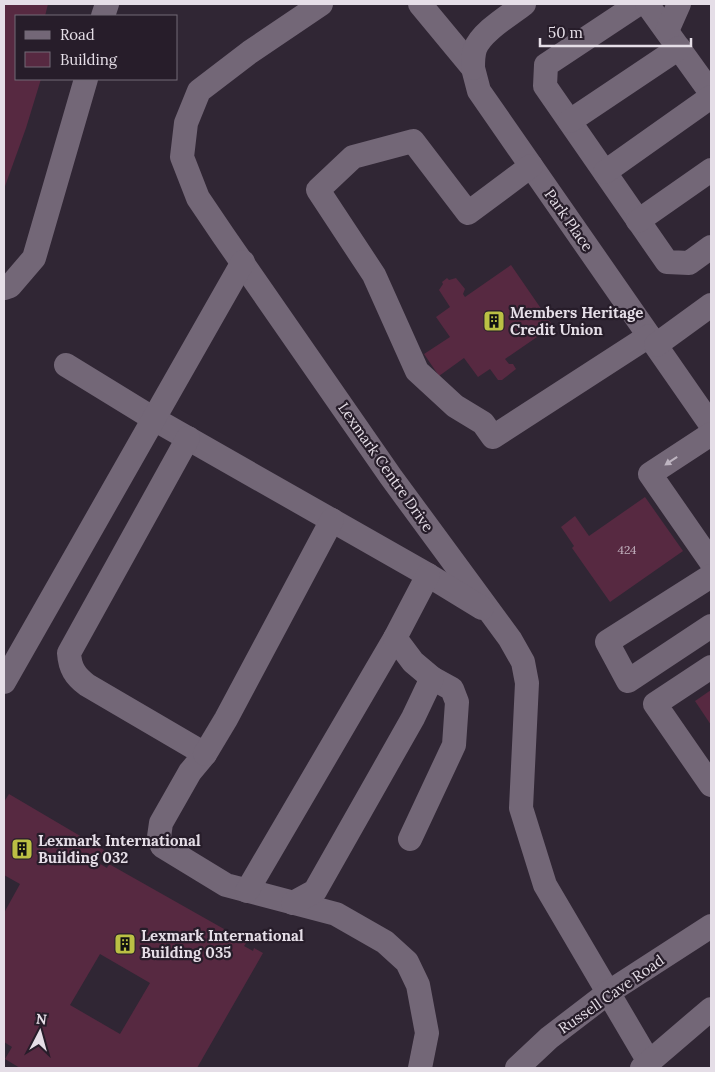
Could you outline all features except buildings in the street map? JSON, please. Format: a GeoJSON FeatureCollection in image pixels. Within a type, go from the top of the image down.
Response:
{"type":"FeatureCollection","features":[{"type":"Feature","properties":{"kind":"street","name":"Lexmark Centre Drive"},"geometry":{"type":"LineString","coordinates":[[321,4],[250,52],[199,91],[186,123],[182,157],[203,205],[391,477],[510,639],[524,662],[527,684],[521,808],[545,885],[609,992],[646,1065]]}},
{"type":"Feature","properties":{"kind":"street"},"geometry":{"type":"LineString","coordinates":[[472,68],[476,47],[481,39],[524,4]]}},
{"type":"Feature","properties":{"kind":"street"},"geometry":{"type":"LineString","coordinates":[[638,4],[546,64],[545,86],[667,262],[689,263],[711,247]]}},
{"type":"Feature","properties":{"kind":"street"},"geometry":{"type":"LineString","coordinates":[[605,172],[711,95],[646,4]]}},
{"type":"Feature","properties":{"kind":"street"},"geometry":{"type":"LineString","coordinates":[[570,121],[673,40],[680,4]]}},
{"type":"Feature","properties":{"kind":"street","name":"Park Place"},"geometry":{"type":"LineString","coordinates":[[425,10],[472,68],[479,91],[711,425]]}},
{"type":"Feature","properties":{"kind":"street"},"geometry":{"type":"LineString","coordinates":[[4,288],[10,286],[34,258],[86,80]]}},
{"type":"Feature","properties":{"kind":"street"},"geometry":{"type":"LineString","coordinates":[[531,166],[468,213],[413,141],[353,157],[318,190],[374,275],[417,370],[455,406],[483,423],[493,437],[711,305]]}},
{"type":"Feature","properties":{"kind":"street"},"geometry":{"type":"LineString","coordinates":[[638,221],[711,170]]}},
{"type":"Feature","properties":{"kind":"street"},"geometry":{"type":"LineString","coordinates":[[4,682],[243,262]]}},
{"type":"Feature","properties":{"kind":"street"},"geometry":{"type":"LineString","coordinates":[[66,364],[154,419],[490,612]]}},
{"type":"Feature","properties":{"kind":"street"},"geometry":{"type":"LineString","coordinates":[[711,434],[650,474],[711,562]]}},
{"type":"Feature","properties":{"kind":"street"},"geometry":{"type":"LineString","coordinates":[[188,438],[69,653],[70,664],[76,676],[87,685],[205,754]]}},
{"type":"Feature","properties":{"kind":"street"},"geometry":{"type":"LineString","coordinates":[[332,520],[226,719],[205,754],[190,772],[161,823],[159,837],[162,846],[226,885],[336,914],[385,942],[407,962],[418,985],[427,1033],[420,1068]]}},
{"type":"Feature","properties":{"kind":"street"},"geometry":{"type":"LineString","coordinates":[[247,891],[395,638],[428,575]]}},
{"type":"Feature","properties":{"kind":"street"},"geometry":{"type":"LineString","coordinates":[[711,576],[607,642],[628,681],[711,626]]}},
{"type":"Feature","properties":{"kind":"street"},"geometry":{"type":"LineString","coordinates":[[395,638],[413,662],[432,678],[452,689],[457,702],[454,745],[410,839]]}},
{"type":"Feature","properties":{"kind":"street"},"geometry":{"type":"LineString","coordinates":[[711,667],[655,704],[711,785]]}},
{"type":"Feature","properties":{"kind":"street"},"geometry":{"type":"LineString","coordinates":[[293,903],[315,891],[412,718],[432,678]]}},
{"type":"Feature","properties":{"kind":"street","name":"Russell Cave Road"},"geometry":{"type":"LineString","coordinates":[[517,1068],[549,1038],[609,992],[711,926]]}},
{"type":"Feature","properties":{"kind":"street"},"geometry":{"type":"LineString","coordinates":[[646,1065],[708,1015]]}},
{"type":"Feature","properties":{"kind":"place","name":"Members Heritage Credit Union"},"geometry":{"type":"Point","coordinates":[494,321]}},
{"type":"Feature","properties":{"kind":"place","name":"Lexmark International Building 032"},"geometry":{"type":"Point","coordinates":[22,849]}},
{"type":"Feature","properties":{"kind":"place","name":"Lexmark International Building 035"},"geometry":{"type":"Point","coordinates":[125,944]}}]}
